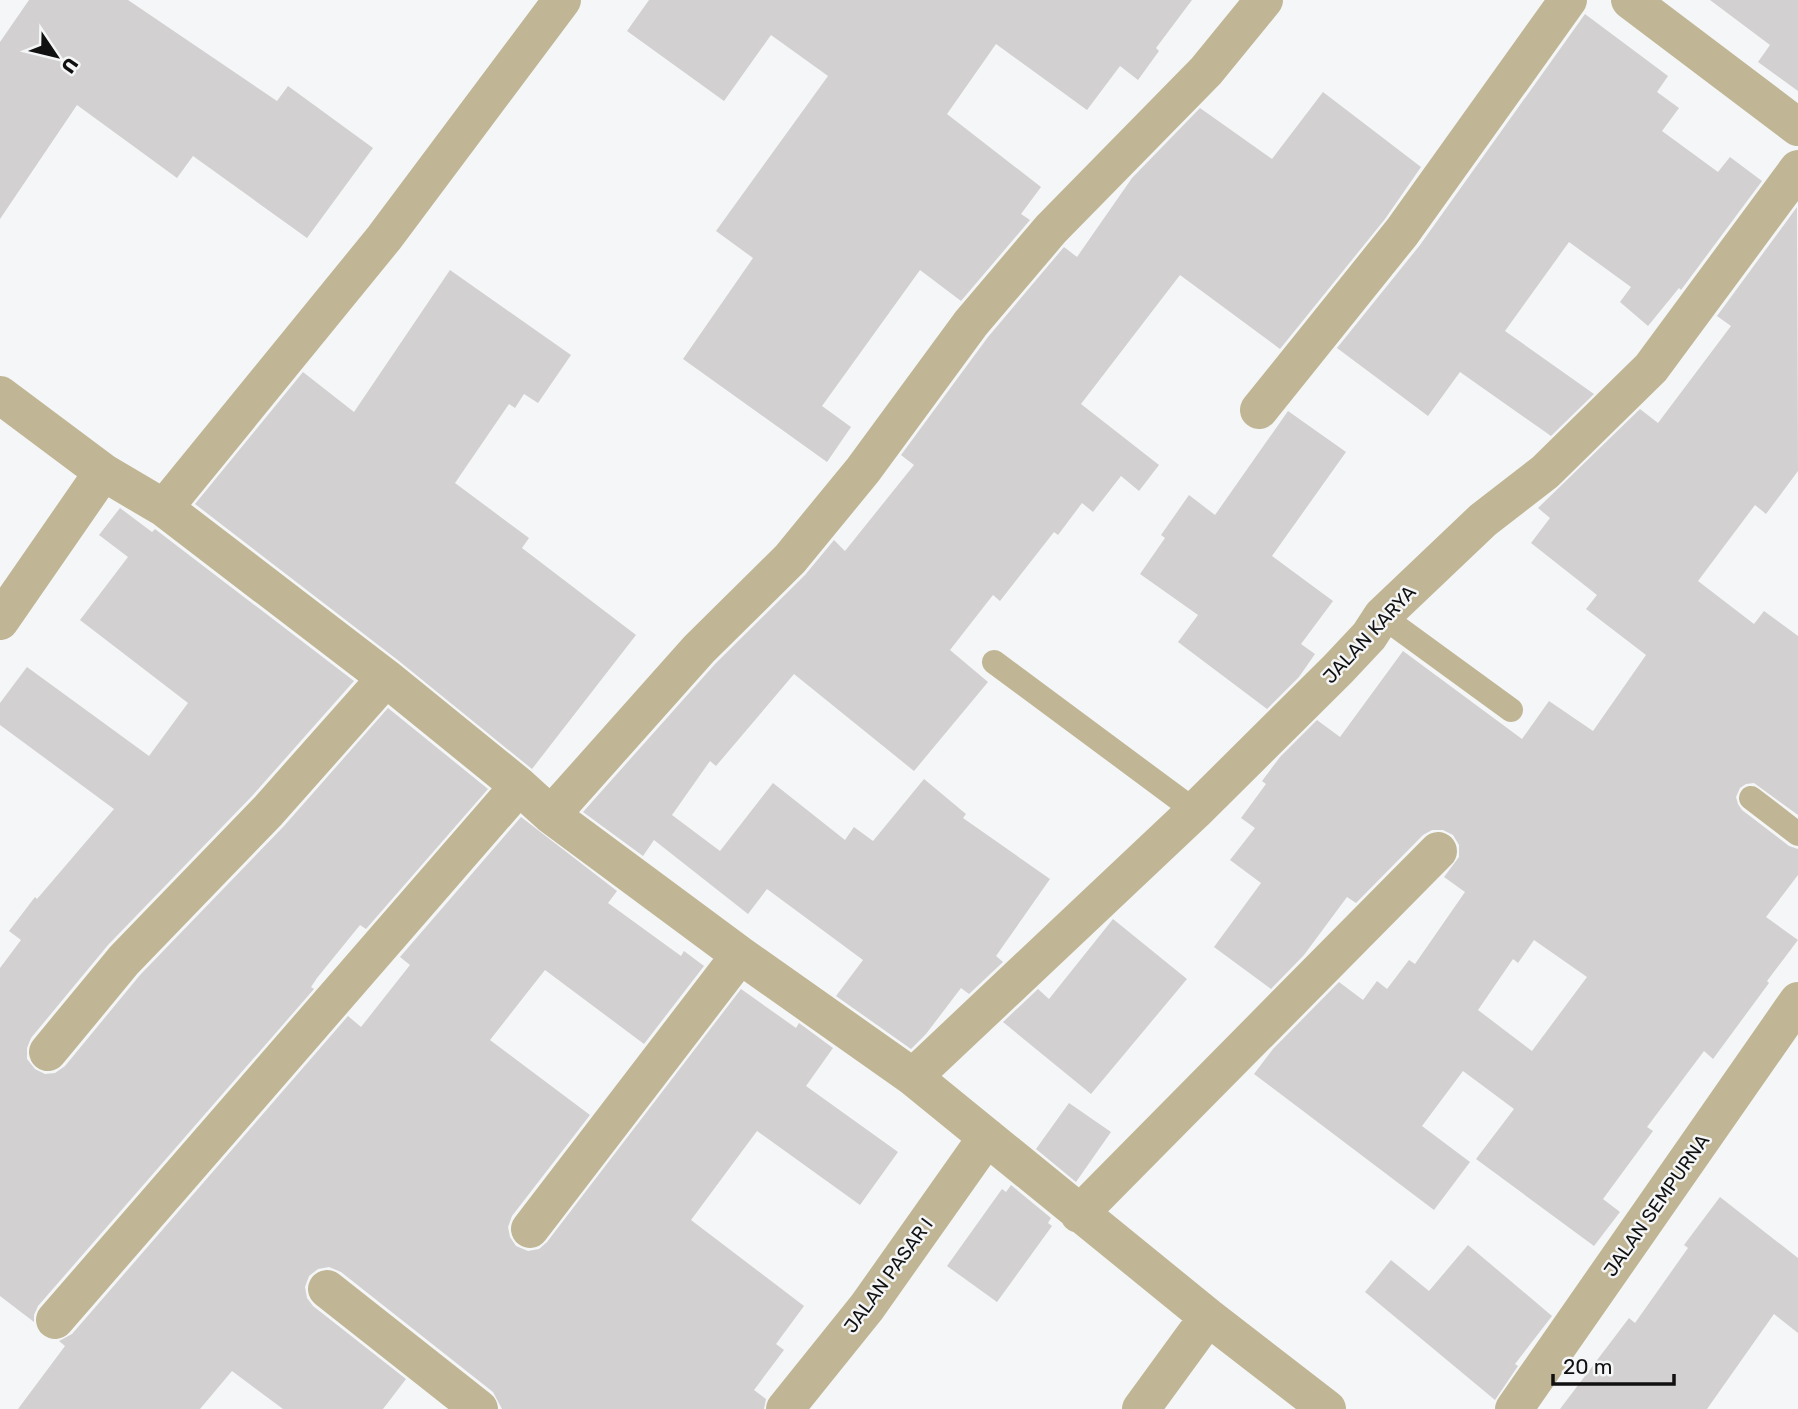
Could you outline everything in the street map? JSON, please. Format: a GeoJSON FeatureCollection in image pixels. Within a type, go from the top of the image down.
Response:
{"type":"FeatureCollection","features":[{"type":"Feature","properties":{"kind":"street"},"geometry":{"type":"LineString","coordinates":[[164,508],[384,238],[562,0]]}},
{"type":"Feature","properties":{"kind":"street"},"geometry":{"type":"LineString","coordinates":[[551,815],[699,649],[790,559],[863,470],[971,323],[1051,229],[1206,71],[1264,0]]}},
{"type":"Feature","properties":{"kind":"street"},"geometry":{"type":"LineString","coordinates":[[1259,410],[1402,232],[1568,0]]}},
{"type":"Feature","properties":{"kind":"street"},"geometry":{"type":"LineString","coordinates":[[1630,0],[1798,127]]}},
{"type":"Feature","properties":{"kind":"street","name":"JALAN KARYA"},"geometry":{"type":"LineString","coordinates":[[913,1077],[1195,811],[1338,669],[1369,636],[1382,616],[1483,520],[1545,472],[1651,368],[1798,169]]}},
{"type":"Feature","properties":{"kind":"street"},"geometry":{"type":"LineString","coordinates":[[0,395],[103,472],[164,508],[386,678],[551,815],[740,955],[913,1077],[1079,1214],[1327,1409]]}},
{"type":"Feature","properties":{"kind":"street"},"geometry":{"type":"LineString","coordinates":[[0,621],[103,472]]}},
{"type":"Feature","properties":{"kind":"street"},"geometry":{"type":"LineString","coordinates":[[48,1052],[124,960],[268,811],[386,678]]}},
{"type":"Feature","properties":{"kind":"street"},"geometry":{"type":"LineString","coordinates":[[55,1320],[519,786]]}},
{"type":"Feature","properties":{"kind":"street"},"geometry":{"type":"LineString","coordinates":[[1079,1214],[1438,851]]}},
{"type":"Feature","properties":{"kind":"street"},"geometry":{"type":"LineString","coordinates":[[530,1229],[740,955]]}},
{"type":"Feature","properties":{"kind":"street","name":"JALAN SEMPURNA"},"geometry":{"type":"LineString","coordinates":[[1514,1409],[1798,1001]]}},
{"type":"Feature","properties":{"kind":"street","name":"JALAN PASAR I"},"geometry":{"type":"LineString","coordinates":[[785,1409],[867,1307],[987,1137]]}},
{"type":"Feature","properties":{"kind":"street"},"geometry":{"type":"LineString","coordinates":[[327,1289],[479,1409]]}},
{"type":"Feature","properties":{"kind":"street"},"geometry":{"type":"LineString","coordinates":[[1141,1409],[1208,1317]]}},
{"type":"Feature","properties":{"kind":"lane"},"geometry":{"type":"LineString","coordinates":[[1382,616],[1511,710]]}},
{"type":"Feature","properties":{"kind":"lane"},"geometry":{"type":"LineString","coordinates":[[995,662],[1195,811]]}},
{"type":"Feature","properties":{"kind":"lane"},"geometry":{"type":"LineString","coordinates":[[1751,798],[1798,834]]}},
{"type":"Feature","properties":{"kind":"building"},"geometry":{"type":"Polygon","coordinates":[[[29,0],[128,0],[277,101],[288,86],[373,148],[307,238],[193,156],[177,178],[77,105],[0,219],[0,42],[29,0]]]}},
{"type":"Feature","properties":{"kind":"building"},"geometry":{"type":"Polygon","coordinates":[[[649,0],[1192,0],[1156,48],[1159,51],[1138,80],[1120,66],[1087,110],[996,44],[947,114],[1041,187],[1021,214],[1030,220],[961,301],[920,270],[822,406],[851,427],[827,462],[683,359],[753,258],[716,231],[828,76],[771,35],[724,101],[627,31],[649,0]]]}},
{"type":"Feature","properties":{"kind":"building"},"geometry":{"type":"Polygon","coordinates":[[[1710,0],[1798,0],[1798,91],[1758,62],[1770,45],[1710,0]]]}},
{"type":"Feature","properties":{"kind":"building"},"geometry":{"type":"Polygon","coordinates":[[[1585,14],[1668,76],[1657,92],[1679,108],[1662,131],[1718,172],[1730,157],[1762,181],[1681,290],[1679,288],[1648,326],[1620,302],[1631,287],[1569,242],[1505,331],[1594,394],[1551,436],[1460,372],[1428,416],[1337,348],[1420,245],[1585,14]]]}},
{"type":"Feature","properties":{"kind":"building"},"geometry":{"type":"Polygon","coordinates":[[[1323,92],[1421,167],[1385,219],[1280,349],[1180,275],[1081,404],[1159,465],[1139,491],[1121,476],[1093,512],[1082,503],[1058,535],[1054,532],[1000,601],[993,595],[950,650],[988,682],[914,771],[794,674],[716,766],[710,761],[672,815],[720,851],[773,783],[845,840],[854,827],[873,841],[924,779],[966,814],[963,818],[1050,879],[996,956],[1003,962],[969,994],[961,988],[911,1049],[836,996],[863,960],[767,889],[748,914],[654,840],[643,856],[583,812],[715,664],[805,575],[834,540],[845,551],[914,465],[901,455],[988,337],[1064,247],[1077,257],[1132,178],[1200,108],[1272,159],[1323,92]]]}},
{"type":"Feature","properties":{"kind":"building"},"geometry":{"type":"Polygon","coordinates":[[[1797,207],[1798,471],[1766,514],[1755,505],[1698,581],[1754,624],[1764,611],[1798,636],[1798,815],[1754,783],[1740,788],[1736,797],[1742,810],[1789,846],[1798,849],[1798,875],[1766,917],[1798,940],[1713,1059],[1704,1051],[1647,1127],[1653,1131],[1603,1199],[1620,1212],[1594,1246],[1476,1159],[1514,1109],[1463,1071],[1422,1126],[1470,1162],[1434,1210],[1254,1074],[1273,1049],[1339,982],[1363,1000],[1377,981],[1387,989],[1409,960],[1415,964],[1465,892],[1444,877],[1459,857],[1459,845],[1453,835],[1443,830],[1432,830],[1423,835],[1356,903],[1347,897],[1304,955],[1271,989],[1214,947],[1261,883],[1230,860],[1255,828],[1241,818],[1266,784],[1262,781],[1280,757],[1317,720],[1340,737],[1403,651],[1522,739],[1549,701],[1593,731],[1646,655],[1586,609],[1597,595],[1531,543],[1550,518],[1538,508],[1640,409],[1658,423],[1731,326],[1717,316],[1797,207]],[[1534,940],[1518,963],[1513,959],[1478,1010],[1532,1051],[1587,977],[1534,940]]]}},
{"type":"Feature","properties":{"kind":"building"},"geometry":{"type":"Polygon","coordinates":[[[450,270],[571,355],[538,403],[524,394],[515,408],[509,404],[455,483],[529,538],[522,548],[636,635],[532,769],[399,661],[195,504],[303,372],[354,412],[450,270]]]}},
{"type":"Feature","properties":{"kind":"building"},"geometry":{"type":"Polygon","coordinates":[[[1288,411],[1346,452],[1272,556],[1333,601],[1301,644],[1315,654],[1299,677],[1267,709],[1178,642],[1198,615],[1140,574],[1165,538],[1161,535],[1189,495],[1215,515],[1288,411]]]}},
{"type":"Feature","properties":{"kind":"building"},"geometry":{"type":"Polygon","coordinates":[[[120,508],[152,532],[155,529],[354,681],[252,796],[108,945],[31,1038],[27,1059],[35,1069],[45,1074],[55,1073],[65,1066],[140,975],[284,826],[388,708],[488,789],[366,929],[360,925],[317,978],[311,987],[314,989],[38,1306],[34,1322],[0,1296],[0,968],[21,940],[9,931],[35,897],[37,899],[114,809],[0,725],[0,703],[27,667],[149,756],[188,703],[80,620],[128,557],[99,535],[120,508]]]}},
{"type":"Feature","properties":{"kind":"building"},"geometry":{"type":"Polygon","coordinates":[[[521,817],[617,891],[608,903],[681,956],[684,951],[704,966],[644,1044],[545,970],[490,1040],[590,1115],[512,1216],[508,1227],[516,1246],[528,1251],[539,1249],[547,1242],[741,989],[796,1028],[799,1023],[833,1048],[806,1086],[898,1152],[860,1205],[757,1131],[691,1220],[804,1306],[776,1344],[784,1350],[754,1390],[766,1399],[764,1409],[502,1409],[493,1392],[341,1272],[329,1267],[318,1269],[309,1276],[305,1287],[307,1298],[313,1306],[406,1379],[383,1409],[283,1409],[232,1371],[200,1409],[18,1409],[65,1346],[59,1341],[72,1334],[348,1016],[361,1027],[410,965],[400,957],[521,817]]]}},
{"type":"Feature","properties":{"kind":"building"},"geometry":{"type":"Polygon","coordinates":[[[1113,919],[1187,979],[1091,1094],[1003,1022],[1038,989],[1049,999],[1113,919]]]}},
{"type":"Feature","properties":{"kind":"building"},"geometry":{"type":"Polygon","coordinates":[[[1069,1103],[1111,1132],[1076,1182],[1036,1149],[1069,1103]]]}},
{"type":"Feature","properties":{"kind":"building"},"geometry":{"type":"Polygon","coordinates":[[[1011,1185],[1051,1218],[1048,1223],[1052,1226],[997,1302],[947,1266],[1002,1189],[1006,1192],[1011,1185]]]}},
{"type":"Feature","properties":{"kind":"building"},"geometry":{"type":"Polygon","coordinates":[[[1720,1197],[1798,1258],[1798,1333],[1774,1314],[1707,1409],[1560,1409],[1629,1318],[1635,1323],[1688,1248],[1684,1245],[1720,1197]]]}},
{"type":"Feature","properties":{"kind":"building"},"geometry":{"type":"Polygon","coordinates":[[[1468,1245],[1552,1316],[1515,1364],[1518,1366],[1495,1400],[1365,1292],[1391,1260],[1429,1291],[1468,1245]]]}}]}
